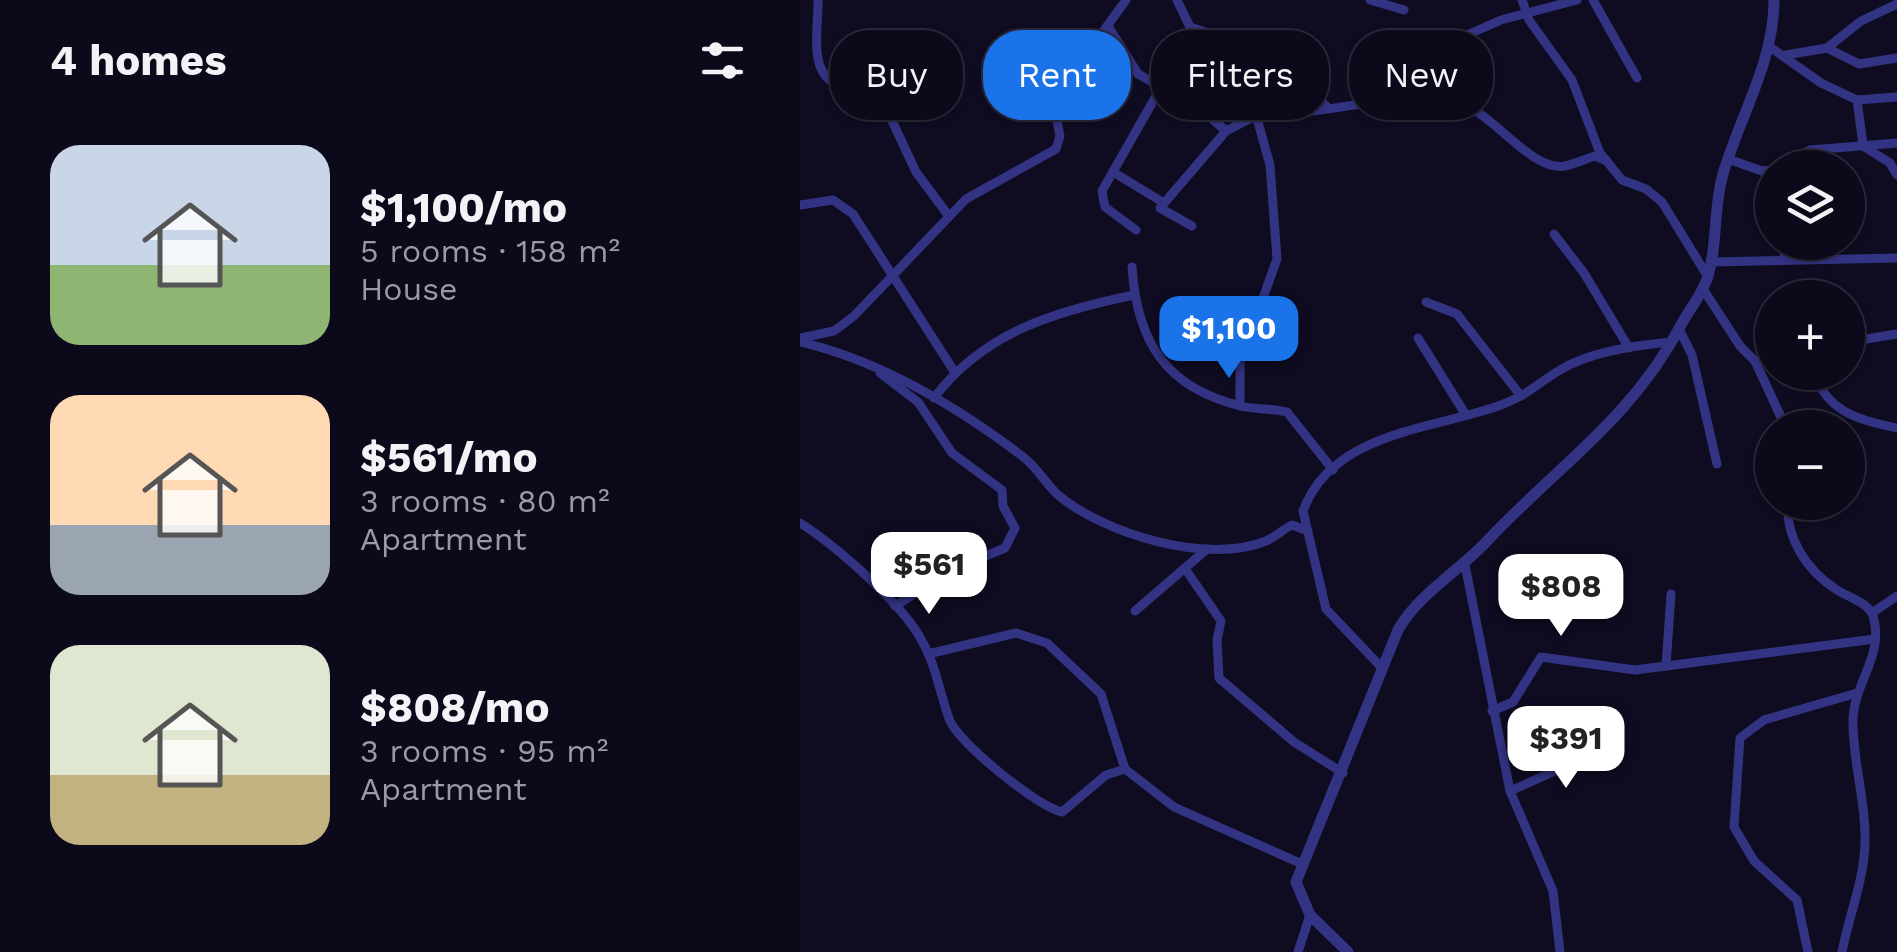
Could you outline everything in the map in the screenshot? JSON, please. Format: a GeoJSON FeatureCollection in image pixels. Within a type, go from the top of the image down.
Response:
{"type":"FeatureCollection","features":[{"type":"Feature","properties":{"kind":"street"},"geometry":{"type":"LineString","coordinates":[[818,0],[818,64],[822,74],[844,88],[880,95],[916,172],[948,215]]}},
{"type":"Feature","properties":{"kind":"street"},"geometry":{"type":"LineString","coordinates":[[800,340],[834,331],[873,299],[948,215],[985,185],[1056,149],[1060,136],[1053,100],[1126,0]]}},
{"type":"Feature","properties":{"kind":"street"},"geometry":{"type":"LineString","coordinates":[[1177,0],[1190,27],[1199,30]]}},
{"type":"Feature","properties":{"kind":"street"},"geometry":{"type":"LineString","coordinates":[[1370,0],[1404,10]]}},
{"type":"Feature","properties":{"kind":"street"},"geometry":{"type":"LineString","coordinates":[[1522,0],[1528,16],[1572,80],[1600,154],[1622,180],[1646,189],[1662,202],[1740,346],[1755,361]]}},
{"type":"Feature","properties":{"kind":"street"},"geometry":{"type":"LineString","coordinates":[[1479,30],[1577,0]]}},
{"type":"Feature","properties":{"kind":"street"},"geometry":{"type":"LineString","coordinates":[[1593,0],[1637,78]]}},
{"type":"Feature","properties":{"kind":"street"},"geometry":{"type":"LineString","coordinates":[[1348,952],[1310,914],[1296,882],[1344,773],[1404,618],[1465,565],[1527,497],[1610,428],[1643,389],[1672,342],[1706,283],[1712,262],[1714,211],[1728,159],[1770,47],[1774,0]]}},
{"type":"Feature","properties":{"kind":"street"},"geometry":{"type":"LineString","coordinates":[[1786,55],[1827,48],[1861,22],[1897,4]]}},
{"type":"Feature","properties":{"kind":"street"},"geometry":{"type":"LineString","coordinates":[[1108,26],[1138,74],[1151,83]]}},
{"type":"Feature","properties":{"kind":"street"},"geometry":{"type":"LineString","coordinates":[[1770,47],[1821,83],[1857,100],[1897,97]]}},
{"type":"Feature","properties":{"kind":"street"},"geometry":{"type":"LineString","coordinates":[[1827,48],[1859,64],[1897,58]]}},
{"type":"Feature","properties":{"kind":"street"},"geometry":{"type":"LineString","coordinates":[[1857,100],[1862,145]]}},
{"type":"Feature","properties":{"kind":"street"},"geometry":{"type":"LineString","coordinates":[[1329,107],[1450,101],[1482,112],[1515,143],[1560,167],[1592,156],[1607,161]]}},
{"type":"Feature","properties":{"kind":"street"},"geometry":{"type":"LineString","coordinates":[[1136,230],[1105,207],[1102,190],[1151,105]]}},
{"type":"Feature","properties":{"kind":"street"},"geometry":{"type":"LineString","coordinates":[[1214,120],[1226,131]]}},
{"type":"Feature","properties":{"kind":"street"},"geometry":{"type":"LineString","coordinates":[[1192,226],[1161,212],[1164,202],[1226,131],[1249,120]]}},
{"type":"Feature","properties":{"kind":"street"},"geometry":{"type":"LineString","coordinates":[[1240,406],[1240,362],[1277,258],[1270,165],[1262,120]]}},
{"type":"Feature","properties":{"kind":"street"},"geometry":{"type":"LineString","coordinates":[[1810,150],[1897,143]]}},
{"type":"Feature","properties":{"kind":"street"},"geometry":{"type":"LineString","coordinates":[[1862,145],[1890,163],[1897,175]]}},
{"type":"Feature","properties":{"kind":"street"},"geometry":{"type":"LineString","coordinates":[[1728,159],[1755,166]]}},
{"type":"Feature","properties":{"kind":"street"},"geometry":{"type":"LineString","coordinates":[[1113,172],[1164,202]]}},
{"type":"Feature","properties":{"kind":"street"},"geometry":{"type":"LineString","coordinates":[[800,205],[818,199],[841,204],[893,274],[954,371]]}},
{"type":"Feature","properties":{"kind":"street"},"geometry":{"type":"LineString","coordinates":[[1554,234],[1584,274],[1629,348]]}},
{"type":"Feature","properties":{"kind":"street"},"geometry":{"type":"LineString","coordinates":[[1865,259],[1897,258]]}},
{"type":"Feature","properties":{"kind":"street"},"geometry":{"type":"LineString","coordinates":[[1712,262],[1784,260]]}},
{"type":"Feature","properties":{"kind":"street"},"geometry":{"type":"LineString","coordinates":[[1132,267],[1142,324],[1170,374],[1189,387],[1240,406],[1287,412],[1333,470]]}},
{"type":"Feature","properties":{"kind":"street"},"geometry":{"type":"LineString","coordinates":[[934,398],[954,371],[990,344],[1038,320],[1134,295]]}},
{"type":"Feature","properties":{"kind":"street"},"geometry":{"type":"LineString","coordinates":[[1426,302],[1457,314],[1521,396]]}},
{"type":"Feature","properties":{"kind":"street"},"geometry":{"type":"LineString","coordinates":[[1679,329],[1692,356],[1716,464]]}},
{"type":"Feature","properties":{"kind":"street"},"geometry":{"type":"LineString","coordinates":[[1865,339],[1897,334]]}},
{"type":"Feature","properties":{"kind":"street"},"geometry":{"type":"LineString","coordinates":[[1418,338],[1464,412]]}},
{"type":"Feature","properties":{"kind":"street"},"geometry":{"type":"LineString","coordinates":[[800,340],[874,366],[934,398],[1025,458],[1056,493],[1107,526],[1207,549],[1266,541],[1292,525],[1308,531]]}},
{"type":"Feature","properties":{"kind":"street"},"geometry":{"type":"LineString","coordinates":[[1382,668],[1326,609],[1308,531],[1306,504],[1333,470],[1367,446],[1397,432],[1490,408],[1521,396],[1569,366],[1629,348],[1672,342]]}},
{"type":"Feature","properties":{"kind":"street"},"geometry":{"type":"LineString","coordinates":[[874,366],[918,402],[952,453],[1002,490],[1002,506],[1014,528],[1005,548],[956,568],[895,606]]}},
{"type":"Feature","properties":{"kind":"street"},"geometry":{"type":"LineString","coordinates":[[1821,390],[1843,412],[1897,428]]}},
{"type":"Feature","properties":{"kind":"street"},"geometry":{"type":"LineString","coordinates":[[1787,520],[1787,529],[1822,579],[1872,612]]}},
{"type":"Feature","properties":{"kind":"street"},"geometry":{"type":"LineString","coordinates":[[800,523],[895,606],[922,640],[950,721],[963,740],[1056,812],[1066,810],[1106,775],[1125,769]]}},
{"type":"Feature","properties":{"kind":"street"},"geometry":{"type":"LineString","coordinates":[[1135,610],[1207,549]]}},
{"type":"Feature","properties":{"kind":"street"},"geometry":{"type":"LineString","coordinates":[[1465,565],[1510,791],[1553,890],[1560,952]]}},
{"type":"Feature","properties":{"kind":"street"},"geometry":{"type":"LineString","coordinates":[[1186,570],[1221,621],[1216,640],[1219,678],[1294,742],[1344,773]]}},
{"type":"Feature","properties":{"kind":"street"},"geometry":{"type":"LineString","coordinates":[[1666,666],[1671,594]]}},
{"type":"Feature","properties":{"kind":"street"},"geometry":{"type":"LineString","coordinates":[[1872,612],[1897,596]]}},
{"type":"Feature","properties":{"kind":"street"},"geometry":{"type":"LineString","coordinates":[[1842,952],[1865,840],[1853,718],[1857,693],[1871,667],[1872,612]]}},
{"type":"Feature","properties":{"kind":"street"},"geometry":{"type":"LineString","coordinates":[[928,654],[1016,633],[1047,643],[1101,694],[1125,769],[1174,807],[1302,864]]}},
{"type":"Feature","properties":{"kind":"street"},"geometry":{"type":"LineString","coordinates":[[1492,711],[1513,702],[1541,658],[1635,670],[1874,639]]}},
{"type":"Feature","properties":{"kind":"street"},"geometry":{"type":"LineString","coordinates":[[1808,952],[1797,900],[1754,861],[1734,827],[1740,738],[1764,720],[1857,693]]}},
{"type":"Feature","properties":{"kind":"street"},"geometry":{"type":"LineString","coordinates":[[1510,791],[1604,750]]}},
{"type":"Feature","properties":{"kind":"street"},"geometry":{"type":"LineString","coordinates":[[1298,952],[1310,914]]}}]}
